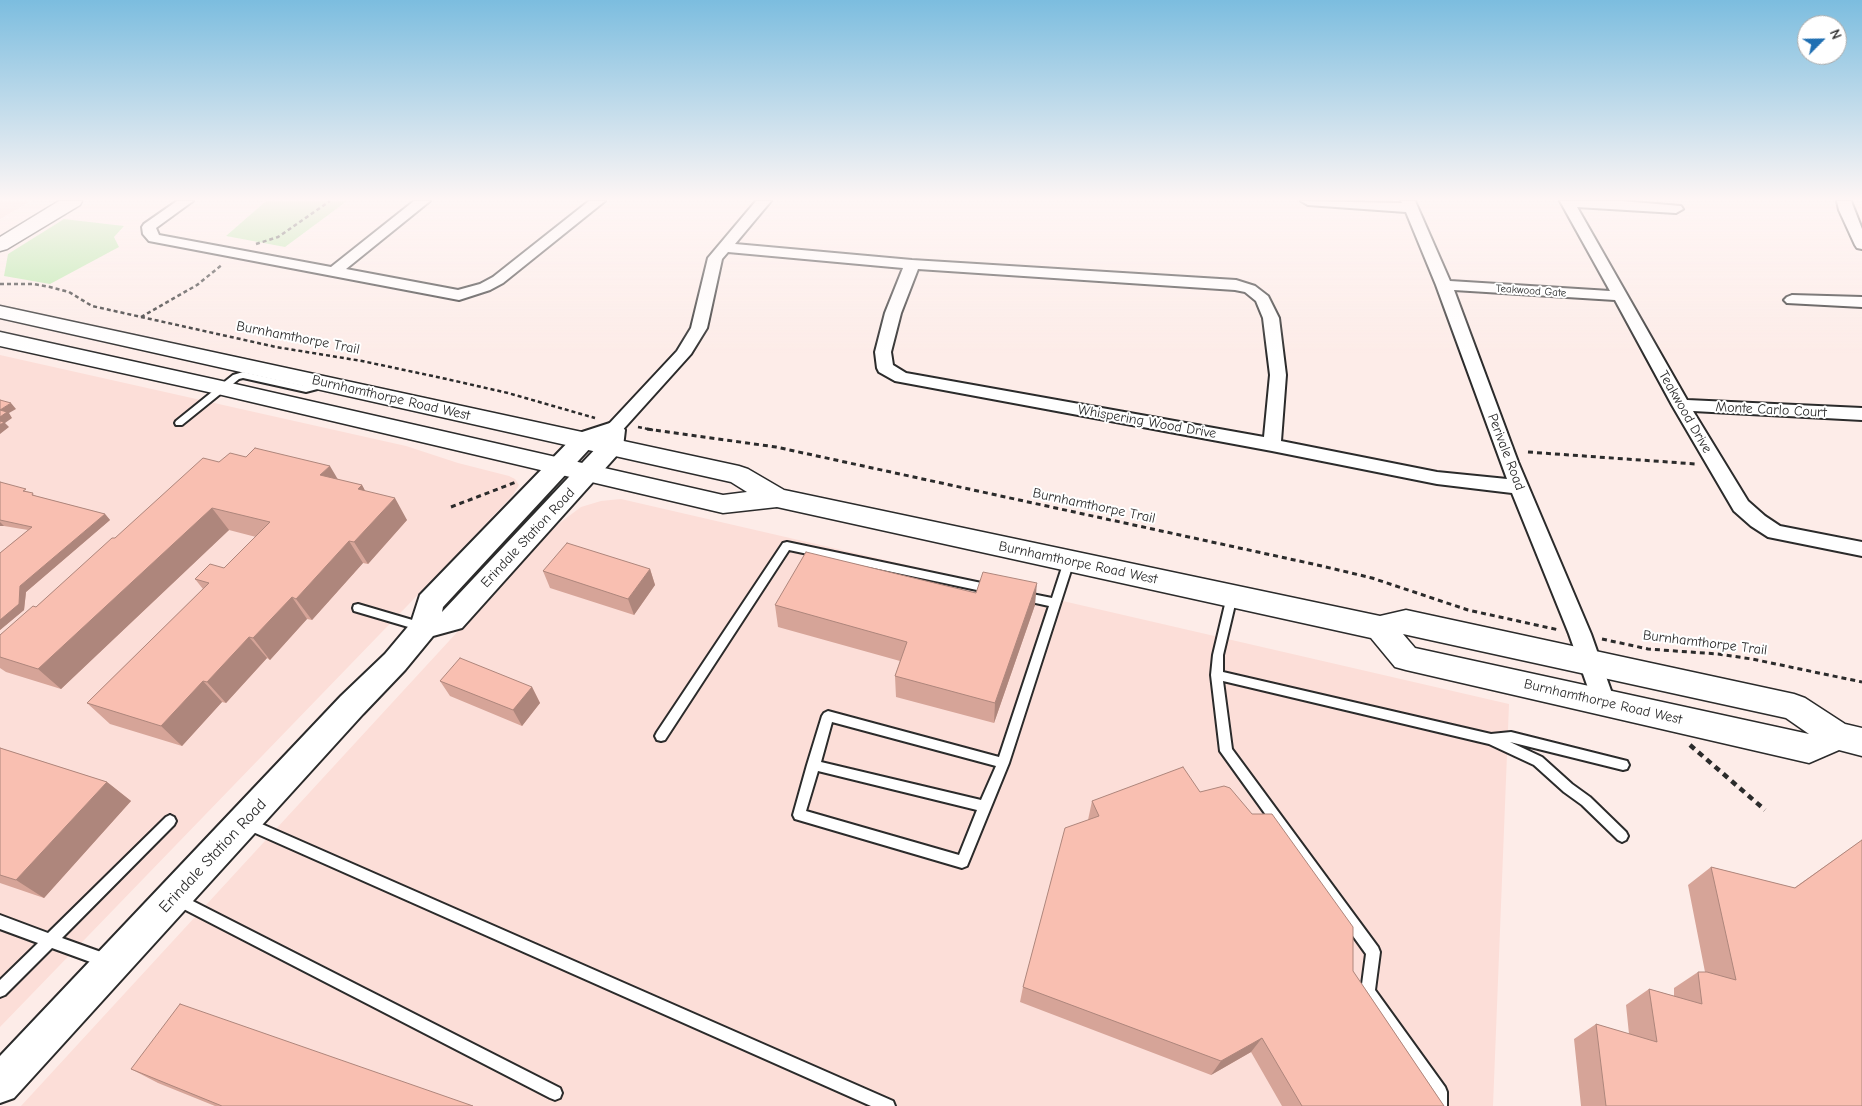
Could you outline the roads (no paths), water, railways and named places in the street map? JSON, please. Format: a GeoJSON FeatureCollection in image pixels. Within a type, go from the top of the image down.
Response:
{"type":"FeatureCollection","features":[{"type":"Feature","properties":{"kind":"main road","name":"Burnhamthorpe Road West"},"geometry":{"type":"LineString","coordinates":[[0,312],[584,440],[606,431],[739,475],[777,498]]}},
{"type":"Feature","properties":{"kind":"main road","name":"Burnhamthorpe Road West"},"geometry":{"type":"LineString","coordinates":[[0,339],[222,388],[723,504],[777,498],[1380,628],[1406,622],[1597,651],[1794,707],[1850,739]]}},
{"type":"Feature","properties":{"kind":"main road","name":"Burnhamthorpe Road West"},"geometry":{"type":"LineString","coordinates":[[1380,628],[1406,658],[1809,749],[1850,739]]}},
{"type":"Feature","properties":{"kind":"street"},"geometry":{"type":"LineString","coordinates":[[234,253],[459,295],[470,293],[498,280],[533,253]]}},
{"type":"Feature","properties":{"kind":"street"},"geometry":{"type":"LineString","coordinates":[[335,271],[358,253]]}},
{"type":"Feature","properties":{"kind":"street","name":"Erindale Station Road"},"geometry":{"type":"LineString","coordinates":[[424,627],[452,620],[587,474],[606,431],[683,354],[699,328],[715,258],[720,253]]}},
{"type":"Feature","properties":{"kind":"street"},"geometry":{"type":"LineString","coordinates":[[787,253],[912,264],[1236,285],[1250,289],[1263,299],[1272,318],[1278,375],[1272,445]]}},
{"type":"Feature","properties":{"kind":"street","name":"Perivale Road"},"geometry":{"type":"LineString","coordinates":[[1430,253],[1444,285],[1519,487],[1597,651],[1604,702]]}},
{"type":"Feature","properties":{"kind":"street","name":"Teakwood Drive"},"geometry":{"type":"LineString","coordinates":[[1594,253],[1680,405],[1741,506],[1758,521],[1775,532],[1862,549]]}},
{"type":"Feature","properties":{"kind":"street","name":"Whispering Wood Drive"},"geometry":{"type":"LineString","coordinates":[[912,264],[893,313],[883,352],[885,368],[901,377],[1272,445],[1437,478],[1519,487]]}},
{"type":"Feature","properties":{"kind":"street","name":"Teakwood Gate"},"geometry":{"type":"LineString","coordinates":[[1444,285],[1618,296]]}},
{"type":"Feature","properties":{"kind":"street"},"geometry":{"type":"LineString","coordinates":[[1792,300],[1862,302]]}},
{"type":"Feature","properties":{"kind":"street","name":"Monte Carlo Court"},"geometry":{"type":"LineString","coordinates":[[1680,405],[1862,414]]}},
{"type":"Feature","properties":{"kind":"street","name":"Erindale Station Road"},"geometry":{"type":"LineString","coordinates":[[0,1084],[352,705],[395,662],[424,627],[430,603],[584,440]]}},
{"type":"Feature","properties":{"kind":"lane"},"geometry":{"type":"LineString","coordinates":[[179,423],[236,377],[243,375],[306,389],[328,384]]}},
{"type":"Feature","properties":{"kind":"lane"},"geometry":{"type":"LineString","coordinates":[[661,736],[787,546],[1056,603]]}},
{"type":"Feature","properties":{"kind":"lane"},"geometry":{"type":"LineString","coordinates":[[1003,763],[828,716],[799,815],[962,862],[986,808],[1003,763],[1069,561]]}},
{"type":"Feature","properties":{"kind":"lane"},"geometry":{"type":"LineString","coordinates":[[1232,596],[1218,655],[1216,675],[1226,751],[1373,952],[1368,992],[1440,1092],[1440,1106]]}},
{"type":"Feature","properties":{"kind":"lane"},"geometry":{"type":"LineString","coordinates":[[358,608],[424,627]]}},
{"type":"Feature","properties":{"kind":"lane"},"geometry":{"type":"LineString","coordinates":[[1216,675],[1491,739],[1538,761],[1568,788],[1586,801],[1622,836]]}},
{"type":"Feature","properties":{"kind":"lane"},"geometry":{"type":"LineString","coordinates":[[1491,739],[1511,737],[1623,764]]}},
{"type":"Feature","properties":{"kind":"lane"},"geometry":{"type":"LineString","coordinates":[[813,765],[986,808]]}},
{"type":"Feature","properties":{"kind":"lane"},"geometry":{"type":"LineString","coordinates":[[0,990],[170,820]]}},
{"type":"Feature","properties":{"kind":"lane"},"geometry":{"type":"LineString","coordinates":[[245,822],[888,1106]]}},
{"type":"Feature","properties":{"kind":"lane"},"geometry":{"type":"LineString","coordinates":[[174,898],[555,1093]]}},
{"type":"Feature","properties":{"kind":"lane"},"geometry":{"type":"LineString","coordinates":[[0,922],[51,939],[112,963]]}}]}
